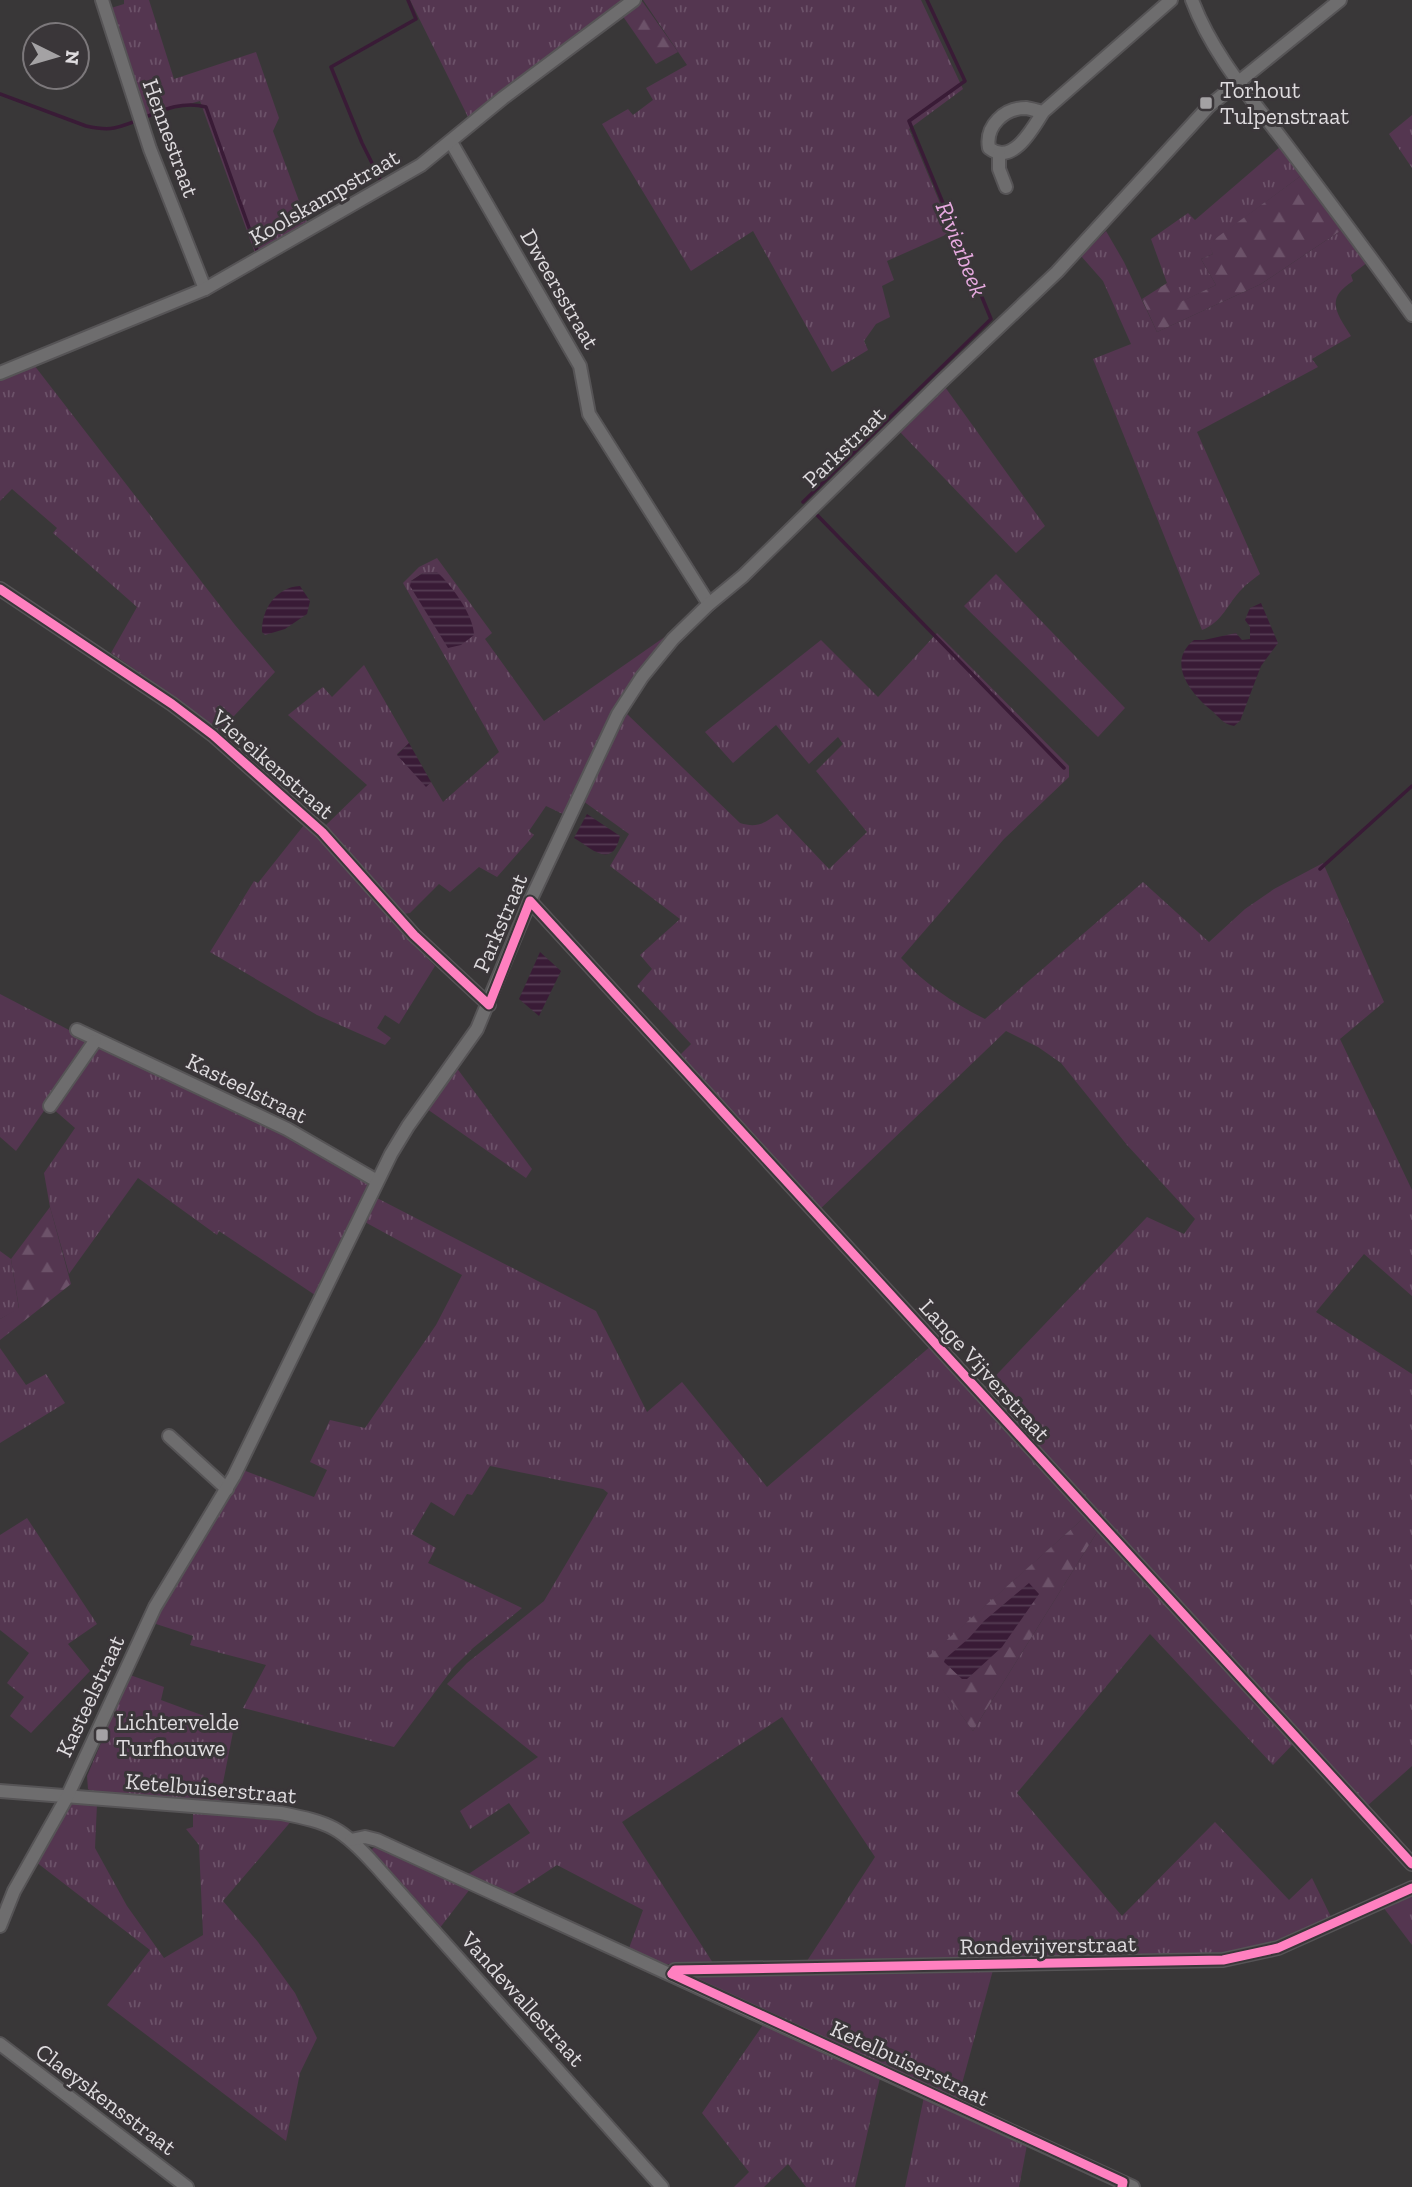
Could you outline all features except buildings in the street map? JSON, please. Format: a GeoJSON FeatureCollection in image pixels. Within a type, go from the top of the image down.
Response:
{"type":"FeatureCollection","features":[{"type":"Feature","properties":{"kind":"street","name":"Hennestraat"},"geometry":{"type":"LineString","coordinates":[[102,0],[150,149],[205,289]]}},
{"type":"Feature","properties":{"kind":"street","name":"Koolskampstraat"},"geometry":{"type":"LineString","coordinates":[[0,373],[205,289],[421,165],[503,98],[634,0]]}},
{"type":"Feature","properties":{"kind":"street"},"geometry":{"type":"LineString","coordinates":[[1043,112],[1025,108],[1003,115],[989,129],[989,148],[999,154],[1010,153],[1043,112],[1171,0]]}},
{"type":"Feature","properties":{"kind":"street"},"geometry":{"type":"LineString","coordinates":[[1192,0],[1200,21],[1222,60],[1412,315]]}},
{"type":"Feature","properties":{"kind":"street","name":"Parkstraat"},"geometry":{"type":"LineString","coordinates":[[489,1005],[530,901],[618,714],[642,677],[665,649],[1056,272],[1209,106],[1340,0]]}},
{"type":"Feature","properties":{"kind":"street","name":"Dweersstraat"},"geometry":{"type":"LineString","coordinates":[[451,142],[580,366],[589,414],[709,604]]}},
{"type":"Feature","properties":{"kind":"street"},"geometry":{"type":"LineString","coordinates":[[999,154],[999,169],[1006,187]]}},
{"type":"Feature","properties":{"kind":"street","name":"Viereikenstraat"},"geometry":{"type":"LineString","coordinates":[[0,589],[172,704],[213,735],[322,832],[414,935],[489,1005]]}},
{"type":"Feature","properties":{"kind":"street","name":"Lange Vijverstraat"},"geometry":{"type":"LineString","coordinates":[[530,901],[1412,1864]]}},
{"type":"Feature","properties":{"kind":"street","name":"Kasteelstraat"},"geometry":{"type":"LineString","coordinates":[[0,1926],[14,1891],[66,1797],[155,1607],[227,1489],[377,1181],[408,1126],[477,1030],[489,1005]]}},
{"type":"Feature","properties":{"kind":"street","name":"Kasteelstraat"},"geometry":{"type":"LineString","coordinates":[[77,1030],[95,1041],[274,1123],[377,1181]]}},
{"type":"Feature","properties":{"kind":"street"},"geometry":{"type":"LineString","coordinates":[[50,1107],[95,1041]]}},
{"type":"Feature","properties":{"kind":"street"},"geometry":{"type":"LineString","coordinates":[[169,1436],[227,1489]]}},
{"type":"Feature","properties":{"kind":"street","name":"Ketelbuiserstraat"},"geometry":{"type":"LineString","coordinates":[[0,1791],[281,1813],[319,1821],[352,1840],[365,1837],[377,1840],[1126,2185]]}},
{"type":"Feature","properties":{"kind":"street","name":"Vandewallestraat"},"geometry":{"type":"LineString","coordinates":[[352,1840],[662,2187]]}},
{"type":"Feature","properties":{"kind":"street","name":"Rondevijverstraat"},"geometry":{"type":"LineString","coordinates":[[672,1974],[675,1970],[1223,1960],[1278,1948],[1412,1888]]}},
{"type":"Feature","properties":{"kind":"street","name":"Claeyskensstraat"},"geometry":{"type":"LineString","coordinates":[[0,2044],[187,2187]]}},
{"type":"Feature","properties":{"kind":"green space"},"geometry":{"type":"Polygon","coordinates":[[[124,0],[149,0],[174,79],[256,52],[279,118],[273,131],[308,225],[256,256],[200,101],[145,116],[111,8],[124,4],[124,0]]]}},
{"type":"Feature","properties":{"kind":"green space"},"geometry":{"type":"Polygon","coordinates":[[[410,0],[628,0],[547,59],[470,121],[410,0]]]}},
{"type":"Feature","properties":{"kind":"green space"},"geometry":{"type":"Polygon","coordinates":[[[643,0],[921,0],[963,89],[909,129],[952,232],[887,261],[894,280],[882,286],[890,317],[876,324],[864,341],[868,350],[832,372],[753,231],[691,271],[602,124],[628,109],[633,115],[653,100],[646,88],[687,65],[643,0]]]}},
{"type":"Feature","properties":{"kind":"green space"},"geometry":{"type":"Polygon","coordinates":[[[642,1],[678,52],[656,64],[622,15],[642,1]]]}},
{"type":"Feature","properties":{"kind":"green space"},"geometry":{"type":"Polygon","coordinates":[[[1412,115],[1412,168],[1389,134],[1412,115]]]}},
{"type":"Feature","properties":{"kind":"green space"},"geometry":{"type":"Polygon","coordinates":[[[1281,146],[1302,175],[1209,244],[1213,254],[1201,259],[1216,285],[1175,305],[1151,239],[1188,213],[1195,220],[1281,146]]]}},
{"type":"Feature","properties":{"kind":"green space"},"geometry":{"type":"Polygon","coordinates":[[[1302,175],[1343,229],[1261,284],[1157,332],[1142,299],[1167,283],[1176,304],[1216,285],[1201,259],[1213,254],[1208,244],[1302,175]]]}},
{"type":"Feature","properties":{"kind":"green space"},"geometry":{"type":"Polygon","coordinates":[[[1343,229],[1368,262],[1351,275],[1353,281],[1336,300],[1338,313],[1351,336],[1312,359],[1318,367],[1197,432],[1260,574],[1244,587],[1215,622],[1202,630],[1093,359],[1131,344],[1103,281],[1081,256],[1106,231],[1157,332],[1261,284],[1343,229]]]}},
{"type":"Feature","properties":{"kind":"green space"},"geometry":{"type":"Polygon","coordinates":[[[34,365],[235,625],[275,672],[220,731],[215,731],[172,695],[111,653],[137,607],[53,533],[57,528],[12,489],[0,501],[0,378],[34,365]]]}},
{"type":"Feature","properties":{"kind":"green space"},"geometry":{"type":"Polygon","coordinates":[[[945,387],[1045,526],[1016,553],[900,432],[945,387]]]}},
{"type":"Feature","properties":{"kind":"green space"},"geometry":{"type":"Polygon","coordinates":[[[437,558],[492,633],[485,639],[544,721],[666,636],[634,679],[565,815],[546,806],[529,831],[534,835],[497,877],[479,867],[450,892],[439,884],[410,913],[403,914],[325,826],[367,785],[288,715],[323,687],[332,697],[364,665],[409,743],[397,754],[427,786],[431,782],[443,802],[499,752],[403,583],[419,567],[437,558]],[[423,573],[411,581],[468,639],[473,635],[423,573]]]}},
{"type":"Feature","properties":{"kind":"green space"},"geometry":{"type":"Polygon","coordinates":[[[996,574],[1125,708],[1098,737],[964,606],[996,574]]]}},
{"type":"Feature","properties":{"kind":"green space"},"geometry":{"type":"Polygon","coordinates":[[[937,633],[1069,766],[1069,777],[1004,839],[901,958],[930,985],[985,1019],[1143,882],[1209,942],[1245,909],[1274,889],[1323,863],[1384,1002],[1340,1039],[1412,1190],[1412,1296],[1364,1254],[1316,1312],[1412,1374],[1412,1766],[1366,1807],[982,1390],[1147,1217],[1184,1234],[1195,1219],[1127,1145],[1061,1063],[1038,1047],[1006,1031],[818,1211],[679,1056],[691,1044],[637,986],[652,969],[640,955],[680,919],[610,866],[629,834],[583,801],[627,714],[740,823],[760,824],[777,814],[829,869],[867,832],[816,771],[843,744],[838,737],[809,764],[776,725],[733,763],[705,732],[821,640],[878,697],[937,633]]]}},
{"type":"Feature","properties":{"kind":"green space"},"geometry":{"type":"Polygon","coordinates":[[[304,825],[338,857],[435,966],[399,1024],[385,1015],[377,1028],[391,1038],[385,1045],[317,1015],[210,952],[254,881],[258,883],[304,825]]]}},
{"type":"Feature","properties":{"kind":"green space"},"geometry":{"type":"Polygon","coordinates":[[[0,994],[92,1042],[16,1151],[0,1137],[0,994]]]}},
{"type":"Feature","properties":{"kind":"green space"},"geometry":{"type":"Polygon","coordinates":[[[101,1046],[279,1128],[366,1180],[369,1185],[367,1191],[315,1295],[219,1231],[217,1235],[138,1178],[69,1274],[50,1207],[44,1173],[75,1128],[52,1108],[95,1047],[101,1046]]]}},
{"type":"Feature","properties":{"kind":"green space"},"geometry":{"type":"Polygon","coordinates":[[[456,1067],[532,1169],[526,1178],[427,1109],[456,1067]]]}},
{"type":"Feature","properties":{"kind":"green space"},"geometry":{"type":"Polygon","coordinates":[[[375,1197],[596,1311],[647,1412],[682,1382],[767,1487],[932,1345],[1087,1515],[923,1662],[973,1731],[1099,1529],[1295,1742],[1273,1765],[1150,1634],[1017,1793],[1122,1916],[1215,1822],[1289,1900],[1312,1878],[1332,1919],[1277,1944],[1241,1954],[805,1964],[875,1857],[782,1717],[622,1822],[715,1966],[663,1964],[628,1951],[643,1910],[557,1865],[510,1896],[464,1877],[530,1833],[509,1803],[470,1829],[460,1811],[538,1757],[447,1684],[467,1663],[544,1601],[608,1493],[603,1489],[490,1466],[472,1495],[467,1494],[454,1516],[431,1502],[412,1534],[436,1548],[428,1563],[522,1608],[453,1668],[394,1747],[243,1708],[266,1665],[190,1645],[193,1636],[153,1623],[243,1470],[314,1497],[327,1470],[310,1462],[330,1420],[365,1428],[436,1325],[462,1275],[363,1221],[375,1197]]]}},
{"type":"Feature","properties":{"kind":"green space"},"geometry":{"type":"Polygon","coordinates":[[[50,1207],[71,1284],[0,1340],[0,1319],[19,1308],[11,1259],[50,1207]]]}},
{"type":"Feature","properties":{"kind":"green space"},"geometry":{"type":"Polygon","coordinates":[[[0,1251],[11,1259],[19,1309],[0,1319],[0,1251]]]}},
{"type":"Feature","properties":{"kind":"green space"},"geometry":{"type":"Polygon","coordinates":[[[0,1348],[26,1385],[46,1374],[65,1403],[0,1443],[0,1348]]]}},
{"type":"Feature","properties":{"kind":"green space"},"geometry":{"type":"Polygon","coordinates":[[[1087,1515],[1099,1529],[973,1731],[922,1662],[1087,1515]]]}},
{"type":"Feature","properties":{"kind":"green space"},"geometry":{"type":"Polygon","coordinates":[[[27,1518],[97,1624],[68,1644],[90,1671],[31,1733],[10,1716],[24,1697],[7,1683],[29,1653],[0,1630],[0,1535],[27,1518]]]}},
{"type":"Feature","properties":{"kind":"green space"},"geometry":{"type":"Polygon","coordinates":[[[130,1675],[164,1687],[161,1700],[234,1727],[219,1803],[94,1793],[88,1789],[87,1776],[130,1675]]]}},
{"type":"Feature","properties":{"kind":"green space"},"geometry":{"type":"Polygon","coordinates":[[[69,1801],[97,1804],[95,1848],[127,1906],[164,1958],[203,1935],[199,1845],[186,1829],[193,1827],[193,1810],[293,1819],[223,1901],[258,1942],[295,1993],[317,2038],[300,2073],[286,2141],[107,2005],[150,1950],[36,1862],[69,1801]]]}},
{"type":"Feature","properties":{"kind":"green space"},"geometry":{"type":"Polygon","coordinates":[[[376,1846],[470,1889],[439,1929],[373,1854],[371,1850],[376,1846]]]}},
{"type":"Feature","properties":{"kind":"green space"},"geometry":{"type":"Polygon","coordinates":[[[1412,1893],[1412,1945],[1383,1907],[1412,1893]]]}},
{"type":"Feature","properties":{"kind":"green space"},"geometry":{"type":"Polygon","coordinates":[[[993,1970],[957,2102],[694,1981],[696,1976],[993,1970]]]}},
{"type":"Feature","properties":{"kind":"green space"},"geometry":{"type":"Polygon","coordinates":[[[765,2022],[880,2078],[855,2187],[806,2187],[788,2164],[764,2187],[734,2187],[749,2172],[702,2113],[765,2022]]]}},
{"type":"Feature","properties":{"kind":"green space"},"geometry":{"type":"Polygon","coordinates":[[[924,2097],[1027,2145],[1019,2187],[905,2187],[924,2097]]]}},
{"type":"Feature","properties":{"kind":"shaded area"},"geometry":{"type":"Polygon","coordinates":[[[437,572],[461,601],[473,627],[474,635],[461,645],[448,648],[410,586],[411,581],[423,573],[437,572]]]}},
{"type":"Feature","properties":{"kind":"shaded area"},"geometry":{"type":"Polygon","coordinates":[[[300,586],[310,601],[307,614],[285,629],[265,635],[262,632],[262,624],[272,601],[291,587],[300,586]]]}},
{"type":"Feature","properties":{"kind":"shaded area"},"geometry":{"type":"Polygon","coordinates":[[[1261,603],[1278,643],[1261,666],[1240,721],[1234,726],[1221,720],[1189,686],[1184,677],[1182,658],[1194,640],[1236,633],[1242,640],[1250,639],[1250,627],[1245,620],[1250,608],[1261,603]]]}},
{"type":"Feature","properties":{"kind":"shaded area"},"geometry":{"type":"Polygon","coordinates":[[[409,743],[431,782],[426,787],[397,755],[409,743]]]}},
{"type":"Feature","properties":{"kind":"shaded area"},"geometry":{"type":"Polygon","coordinates":[[[587,814],[620,836],[612,852],[600,854],[574,838],[587,814]]]}},
{"type":"Feature","properties":{"kind":"shaded area"},"geometry":{"type":"Polygon","coordinates":[[[540,952],[561,971],[539,1016],[519,999],[540,952]]]}},
{"type":"Feature","properties":{"kind":"shaded area"},"geometry":{"type":"Polygon","coordinates":[[[1029,1583],[1039,1594],[1002,1647],[967,1679],[962,1679],[944,1662],[945,1659],[1029,1583]]]}},
{"type":"Feature","properties":{"kind":"waterway"},"geometry":{"type":"LineString","coordinates":[[382,183],[362,143],[331,67],[416,19],[408,0]]}},
{"type":"Feature","properties":{"kind":"waterway","name":"Rivierbeek"},"geometry":{"type":"LineString","coordinates":[[803,502],[991,319],[909,121],[965,81],[927,0]]}},
{"type":"Feature","properties":{"kind":"waterway"},"geometry":{"type":"LineString","coordinates":[[0,94],[86,126],[104,129],[126,125],[170,108],[194,105],[206,107],[259,252]]}},
{"type":"Feature","properties":{"kind":"waterway","name":"Rivierbeek"},"geometry":{"type":"LineString","coordinates":[[817,515],[1064,768]]}},
{"type":"Feature","properties":{"kind":"waterway","name":"Rivierbeek"},"geometry":{"type":"LineString","coordinates":[[1320,869],[1412,786]]}},
{"type":"Feature","properties":{"kind":"cycle path"},"geometry":{"type":"LineString","coordinates":[[0,589],[172,704],[213,735],[322,832],[414,935],[489,1005],[530,901],[1412,1864]]}},
{"type":"Feature","properties":{"kind":"cycle path"},"geometry":{"type":"LineString","coordinates":[[672,1974],[675,1970],[1223,1960],[1278,1948],[1412,1888]]}},
{"type":"Feature","properties":{"kind":"cycle path"},"geometry":{"type":"LineString","coordinates":[[672,1974],[1123,2182],[1122,2187]]}},
{"type":"Feature","properties":{"kind":"place","name":"Torhout Tulpenstraat"},"geometry":{"type":"Point","coordinates":[1206,103]}},
{"type":"Feature","properties":{"kind":"place","name":"Lichtervelde Turfhouwe"},"geometry":{"type":"Point","coordinates":[102,1735]}}]}
